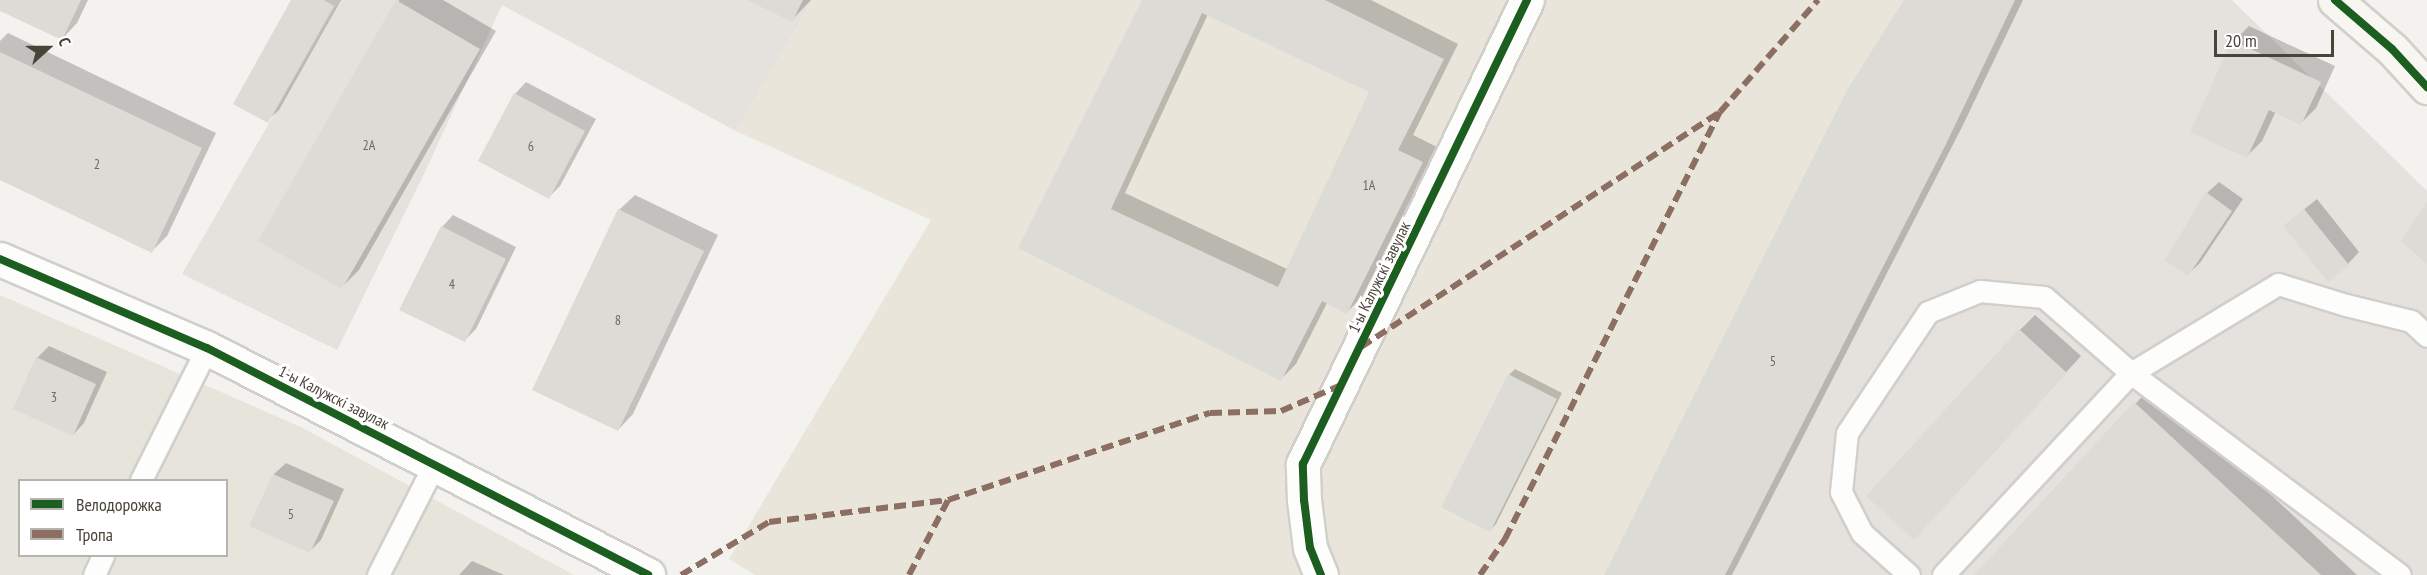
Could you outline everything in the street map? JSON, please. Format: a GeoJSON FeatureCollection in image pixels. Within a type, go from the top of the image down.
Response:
{"type":"FeatureCollection","features":[{"type":"Feature","properties":{"kind":"street","name":"1-ы Калужскі завулак"},"geometry":{"type":"LineString","coordinates":[[1321,575],[1310,548],[1304,500],[1304,464],[1527,0]]}},
{"type":"Feature","properties":{"kind":"street"},"geometry":{"type":"LineString","coordinates":[[2335,0],[2392,49],[2427,87]]}},
{"type":"Feature","properties":{"kind":"street","name":"1-ы Калужскі завулак"},"geometry":{"type":"LineString","coordinates":[[0,259],[207,348],[435,463],[648,575]]}},
{"type":"Feature","properties":{"kind":"lane"},"geometry":{"type":"LineString","coordinates":[[1943,575],[2131,374],[2278,284],[2346,305],[2410,321],[2427,336]]}},
{"type":"Feature","properties":{"kind":"lane"},"geometry":{"type":"LineString","coordinates":[[1909,575],[1862,533],[1841,492],[1847,433],[1928,312],[1980,291],[2044,297],[2131,374],[2400,575]]}},
{"type":"Feature","properties":{"kind":"lane"},"geometry":{"type":"LineString","coordinates":[[142,479],[207,348]]}},
{"type":"Feature","properties":{"kind":"lane"},"geometry":{"type":"LineString","coordinates":[[378,575],[435,463]]}},
{"type":"Feature","properties":{"kind":"lane"},"geometry":{"type":"LineString","coordinates":[[94,575],[102,557]]}},
{"type":"Feature","properties":{"kind":"shaded area"},"geometry":{"type":"Polygon","coordinates":[[[340,0],[813,0],[736,131],[502,5],[424,174],[337,350],[182,274],[340,0]]]}},
{"type":"Feature","properties":{"kind":"shaded area"},"geometry":{"type":"Polygon","coordinates":[[[813,0],[1904,0],[1847,90],[1604,575],[755,575],[729,559],[931,220],[736,131],[813,0]]]}},
{"type":"Feature","properties":{"kind":"shaded area"},"geometry":{"type":"Polygon","coordinates":[[[1904,0],[2232,0],[2427,191],[2427,575],[1604,575],[1847,90],[1904,0]]]}},
{"type":"Feature","properties":{"kind":"shaded area"},"geometry":{"type":"Polygon","coordinates":[[[0,295],[301,427],[574,575],[0,575],[0,295]]]}},
{"type":"Feature","properties":{"kind":"building"},"geometry":{"type":"Polygon","coordinates":[[[0,0],[81,0],[62,40],[0,11],[0,0]]]}},
{"type":"Feature","properties":{"kind":"building"},"geometry":{"type":"Polygon","coordinates":[[[291,0],[324,0],[334,6],[268,123],[233,104],[291,0]]]}},
{"type":"Feature","properties":{"kind":"building"},"geometry":{"type":"Polygon","coordinates":[[[396,0],[480,49],[342,289],[258,241],[396,0]]]}},
{"type":"Feature","properties":{"kind":"building"},"geometry":{"type":"Polygon","coordinates":[[[747,0],[803,0],[792,22],[747,0]]]}},
{"type":"Feature","properties":{"kind":"building"},"geometry":{"type":"Polygon","coordinates":[[[1142,0],[1325,0],[1444,59],[1398,150],[1423,162],[1347,314],[1322,301],[1281,381],[1018,248],[1142,0]],[[1202,13],[1111,209],[1278,287],[1369,92],[1202,13]]]}},
{"type":"Feature","properties":{"kind":"building"},"geometry":{"type":"Polygon","coordinates":[[[1904,0],[2015,0],[1945,146],[1725,575],[1604,575],[1847,90],[1904,0]]]}},
{"type":"Feature","properties":{"kind":"building"},"geometry":{"type":"Polygon","coordinates":[[[2232,40],[2321,82],[2301,125],[2269,110],[2247,158],[2190,132],[2232,40]]]}},
{"type":"Feature","properties":{"kind":"building"},"geometry":{"type":"Polygon","coordinates":[[[0,52],[202,148],[152,253],[0,180],[0,52]]]}},
{"type":"Feature","properties":{"kind":"building"},"geometry":{"type":"Polygon","coordinates":[[[514,93],[585,131],[549,199],[478,161],[514,93]]]}},
{"type":"Feature","properties":{"kind":"building"},"geometry":{"type":"Polygon","coordinates":[[[2206,192],[2232,211],[2188,276],[2165,260],[2206,192]]]}},
{"type":"Feature","properties":{"kind":"building"},"geometry":{"type":"Polygon","coordinates":[[[2427,201],[2427,264],[2401,241],[2427,201]]]}},
{"type":"Feature","properties":{"kind":"building"},"geometry":{"type":"Polygon","coordinates":[[[618,209],[704,251],[618,431],[532,390],[618,209]]]}},
{"type":"Feature","properties":{"kind":"building"},"geometry":{"type":"Polygon","coordinates":[[[2304,209],[2349,265],[2328,282],[2283,226],[2304,209]]]}},
{"type":"Feature","properties":{"kind":"building"},"geometry":{"type":"Polygon","coordinates":[[[441,226],[506,259],[465,342],[399,310],[441,226]]]}},
{"type":"Feature","properties":{"kind":"building"},"geometry":{"type":"Polygon","coordinates":[[[2019,329],[2067,373],[1914,540],[1866,496],[2019,329]]]}},
{"type":"Feature","properties":{"kind":"building"},"geometry":{"type":"Polygon","coordinates":[[[36,357],[96,384],[73,436],[13,409],[36,357]]]}},
{"type":"Feature","properties":{"kind":"building"},"geometry":{"type":"Polygon","coordinates":[[[1508,374],[1557,399],[1490,532],[1441,507],[1508,374]]]}},
{"type":"Feature","properties":{"kind":"building"},"geometry":{"type":"Polygon","coordinates":[[[2134,402],[2321,575],[1974,575],[2134,402]]]}},
{"type":"Feature","properties":{"kind":"building"},"geometry":{"type":"Polygon","coordinates":[[[273,474],[334,501],[310,553],[249,526],[273,474]]]}},
{"type":"Feature","properties":{"kind":"marked path"},"geometry":{"type":"LineString","coordinates":[[1480,575],[1505,539],[1720,112],[1818,0]]}},
{"type":"Feature","properties":{"kind":"marked path"},"geometry":{"type":"LineString","coordinates":[[1361,347],[1720,112]]}},
{"type":"Feature","properties":{"kind":"marked path"},"geometry":{"type":"LineString","coordinates":[[909,575],[948,500],[1210,413],[1281,411],[1341,385]]}},
{"type":"Feature","properties":{"kind":"marked path"},"geometry":{"type":"LineString","coordinates":[[681,575],[769,522],[948,500]]}},
{"type":"Feature","properties":{"kind":"cycle path"},"geometry":{"type":"LineString","coordinates":[[1321,575],[1310,548],[1304,500],[1303,464],[1527,0]]}},
{"type":"Feature","properties":{"kind":"cycle path"},"geometry":{"type":"LineString","coordinates":[[2335,0],[2392,49],[2427,87]]}},
{"type":"Feature","properties":{"kind":"cycle path"},"geometry":{"type":"LineString","coordinates":[[0,259],[207,348],[648,575]]}}]}
